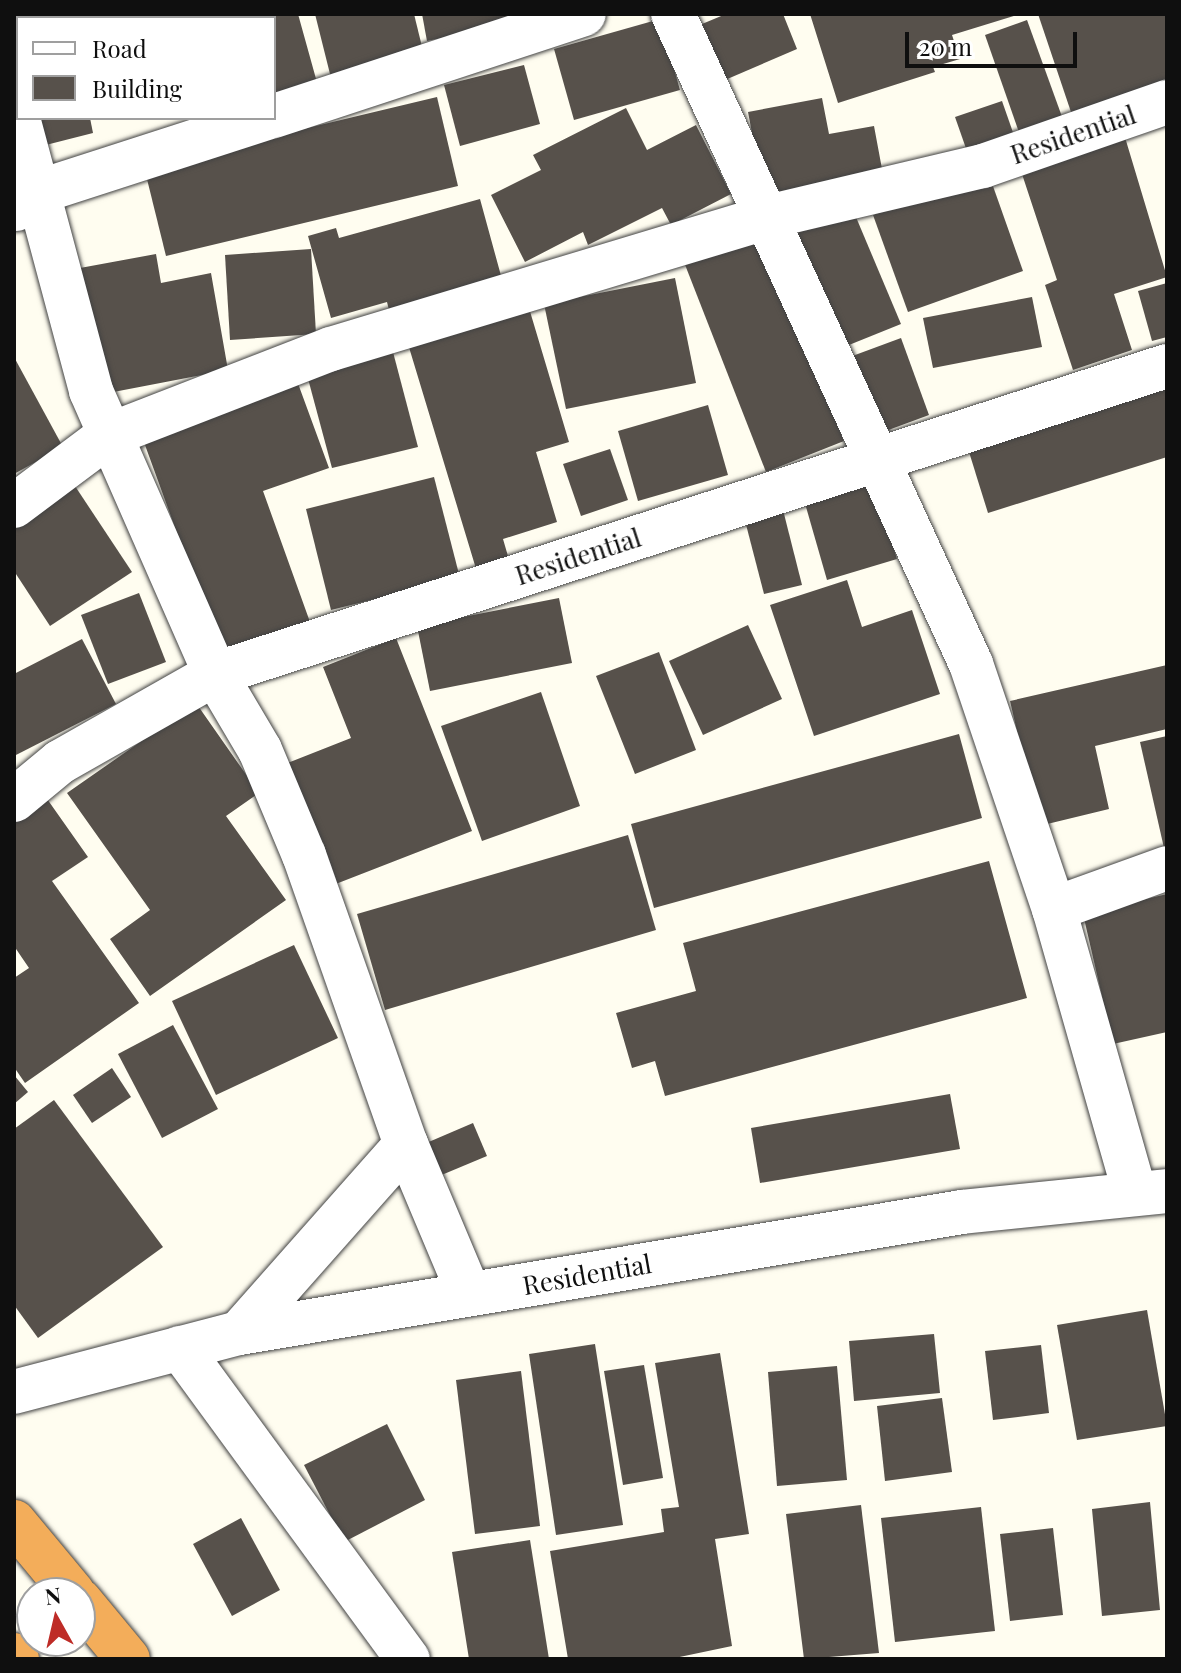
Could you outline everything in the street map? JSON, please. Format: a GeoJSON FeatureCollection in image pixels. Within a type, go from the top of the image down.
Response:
{"type":"FeatureCollection","features":[{"type":"Feature","properties":{"kind":"highway"},"geometry":{"type":"LineString","coordinates":[[14,1522],[60,1577]]}},
{"type":"Feature","properties":{"kind":"highway"},"geometry":{"type":"LineString","coordinates":[[96,1620],[128,1659]]}},
{"type":"Feature","properties":{"kind":"street"},"geometry":{"type":"LineString","coordinates":[[276,115],[584,14]]}},
{"type":"Feature","properties":{"kind":"street"},"geometry":{"type":"LineString","coordinates":[[676,15],[971,664],[1151,1192]]}},
{"type":"Feature","properties":{"kind":"street","name":"Residential"},"geometry":{"type":"LineString","coordinates":[[14,506],[109,435],[331,349],[767,217],[983,166],[1167,102]]}},
{"type":"Feature","properties":{"kind":"street"},"geometry":{"type":"LineString","coordinates":[[18,120],[26,201],[91,391],[215,674],[260,750],[304,855],[406,1144],[469,1294]]}},
{"type":"Feature","properties":{"kind":"street"},"geometry":{"type":"LineString","coordinates":[[26,201],[261,120]]}},
{"type":"Feature","properties":{"kind":"street","name":"Residential"},"geometry":{"type":"LineString","coordinates":[[14,800],[60,762],[215,674],[1167,366]]}},
{"type":"Feature","properties":{"kind":"street"},"geometry":{"type":"LineString","coordinates":[[1054,909],[1167,868]]}},
{"type":"Feature","properties":{"kind":"street"},"geometry":{"type":"LineString","coordinates":[[239,1333],[406,1144]]}},
{"type":"Feature","properties":{"kind":"street","name":"Residential"},"geometry":{"type":"LineString","coordinates":[[14,1392],[239,1333],[962,1212],[1151,1192]]}},
{"type":"Feature","properties":{"kind":"street"},"geometry":{"type":"LineString","coordinates":[[180,1348],[408,1659]]}},
{"type":"Feature","properties":{"kind":"building"},"geometry":{"type":"Polygon","coordinates":[[[14,14],[143,14],[16,16],[16,67],[14,14]]]}},
{"type":"Feature","properties":{"kind":"building"},"geometry":{"type":"Polygon","coordinates":[[[298,14],[318,86],[276,97],[276,16],[244,16],[298,14]]]}},
{"type":"Feature","properties":{"kind":"building"},"geometry":{"type":"Polygon","coordinates":[[[315,14],[414,14],[425,59],[332,82],[315,14]]]}},
{"type":"Feature","properties":{"kind":"building"},"geometry":{"type":"Polygon","coordinates":[[[422,14],[529,14],[530,20],[427,41],[422,14]]]}},
{"type":"Feature","properties":{"kind":"building"},"geometry":{"type":"Polygon","coordinates":[[[726,14],[783,14],[797,49],[725,80],[702,24],[726,14]]]}},
{"type":"Feature","properties":{"kind":"building"},"geometry":{"type":"Polygon","coordinates":[[[810,14],[1017,15],[952,35],[960,59],[933,67],[935,72],[838,103],[810,14]]]}},
{"type":"Feature","properties":{"kind":"building"},"geometry":{"type":"Polygon","coordinates":[[[1038,14],[1167,14],[1167,90],[1074,121],[1038,14]]]}},
{"type":"Feature","properties":{"kind":"building"},"geometry":{"type":"Polygon","coordinates":[[[660,19],[680,90],[574,120],[554,49],[660,19]]]}},
{"type":"Feature","properties":{"kind":"building"},"geometry":{"type":"Polygon","coordinates":[[[1027,20],[1065,125],[1022,141],[985,35],[1027,20]]]}},
{"type":"Feature","properties":{"kind":"building"},"geometry":{"type":"Polygon","coordinates":[[[524,65],[540,124],[460,146],[444,85],[524,65]]]}},
{"type":"Feature","properties":{"kind":"building"},"geometry":{"type":"Polygon","coordinates":[[[437,97],[458,186],[166,256],[144,167],[437,97]]]}},
{"type":"Feature","properties":{"kind":"building"},"geometry":{"type":"Polygon","coordinates":[[[822,98],[829,134],[874,126],[885,185],[766,207],[748,112],[822,98]]]}},
{"type":"Feature","properties":{"kind":"building"},"geometry":{"type":"Polygon","coordinates":[[[1002,101],[1016,141],[969,157],[955,117],[1002,101]]]}},
{"type":"Feature","properties":{"kind":"building"},"geometry":{"type":"Polygon","coordinates":[[[626,108],[647,150],[696,125],[731,194],[671,225],[662,208],[588,245],[583,232],[525,262],[491,195],[541,170],[533,155],[626,108]]]}},
{"type":"Feature","properties":{"kind":"building"},"geometry":{"type":"Polygon","coordinates":[[[27,120],[90,120],[93,133],[34,148],[27,120]]]}},
{"type":"Feature","properties":{"kind":"building"},"geometry":{"type":"Polygon","coordinates":[[[1124,134],[1167,277],[1114,294],[1132,350],[1073,370],[1045,285],[1057,280],[1020,168],[1124,134]]]}},
{"type":"Feature","properties":{"kind":"building"},"geometry":{"type":"Polygon","coordinates":[[[988,172],[1023,271],[908,312],[873,215],[988,172]]]}},
{"type":"Feature","properties":{"kind":"building"},"geometry":{"type":"Polygon","coordinates":[[[480,199],[503,283],[390,314],[387,302],[331,318],[308,236],[336,228],[339,238],[480,199]]]}},
{"type":"Feature","properties":{"kind":"building"},"geometry":{"type":"Polygon","coordinates":[[[853,210],[901,324],[844,347],[797,233],[853,210]]]}},
{"type":"Feature","properties":{"kind":"building"},"geometry":{"type":"Polygon","coordinates":[[[758,226],[844,441],[766,472],[682,257],[758,226]]]}},
{"type":"Feature","properties":{"kind":"building"},"geometry":{"type":"Polygon","coordinates":[[[311,249],[316,334],[230,340],[225,255],[311,249]]]}},
{"type":"Feature","properties":{"kind":"building"},"geometry":{"type":"Polygon","coordinates":[[[156,254],[161,283],[211,273],[228,370],[103,394],[80,268],[156,254]]]}},
{"type":"Feature","properties":{"kind":"building"},"geometry":{"type":"Polygon","coordinates":[[[675,278],[696,383],[566,409],[544,304],[675,278]]]}},
{"type":"Feature","properties":{"kind":"building"},"geometry":{"type":"Polygon","coordinates":[[[1167,283],[1167,337],[1152,341],[1138,291],[1167,283]]]}},
{"type":"Feature","properties":{"kind":"building"},"geometry":{"type":"Polygon","coordinates":[[[1032,297],[1042,347],[933,368],[923,318],[1032,297]]]}},
{"type":"Feature","properties":{"kind":"building"},"geometry":{"type":"Polygon","coordinates":[[[529,308],[569,442],[536,452],[557,522],[503,539],[510,563],[477,572],[408,344],[529,308]]]}},
{"type":"Feature","properties":{"kind":"building"},"geometry":{"type":"Polygon","coordinates":[[[901,338],[929,415],[875,435],[847,358],[901,338]]]}},
{"type":"Feature","properties":{"kind":"building"},"geometry":{"type":"Polygon","coordinates":[[[393,352],[418,447],[332,468],[307,375],[393,352]]]}},
{"type":"Feature","properties":{"kind":"building"},"geometry":{"type":"Polygon","coordinates":[[[14,357],[63,447],[14,474],[14,357]]]}},
{"type":"Feature","properties":{"kind":"building"},"geometry":{"type":"Polygon","coordinates":[[[1167,373],[1167,457],[988,513],[964,436],[1167,373]]]}},
{"type":"Feature","properties":{"kind":"building"},"geometry":{"type":"Polygon","coordinates":[[[296,378],[329,468],[263,491],[310,622],[221,654],[141,434],[296,378]]]}},
{"type":"Feature","properties":{"kind":"building"},"geometry":{"type":"Polygon","coordinates":[[[708,405],[728,475],[638,501],[618,431],[708,405]]]}},
{"type":"Feature","properties":{"kind":"building"},"geometry":{"type":"Polygon","coordinates":[[[610,449],[628,500],[581,516],[563,464],[610,449]]]}},
{"type":"Feature","properties":{"kind":"building"},"geometry":{"type":"Polygon","coordinates":[[[871,472],[897,559],[827,580],[802,493],[871,472]]]}},
{"type":"Feature","properties":{"kind":"building"},"geometry":{"type":"Polygon","coordinates":[[[434,477],[460,578],[331,610],[306,509],[434,477]]]}},
{"type":"Feature","properties":{"kind":"building"},"geometry":{"type":"Polygon","coordinates":[[[71,480],[132,572],[50,626],[14,571],[14,517],[71,480]]]}},
{"type":"Feature","properties":{"kind":"building"},"geometry":{"type":"Polygon","coordinates":[[[781,502],[802,585],[764,594],[743,513],[781,502]]]}},
{"type":"Feature","properties":{"kind":"building"},"geometry":{"type":"Polygon","coordinates":[[[847,580],[862,627],[912,610],[940,694],[814,736],[770,605],[847,580]]]}},
{"type":"Feature","properties":{"kind":"building"},"geometry":{"type":"Polygon","coordinates":[[[139,593],[166,662],[108,684],[81,615],[139,593]]]}},
{"type":"Feature","properties":{"kind":"building"},"geometry":{"type":"Polygon","coordinates":[[[559,598],[572,663],[430,691],[417,626],[559,598]]]}},
{"type":"Feature","properties":{"kind":"building"},"geometry":{"type":"Polygon","coordinates":[[[748,625],[782,699],[703,735],[669,661],[748,625]]]}},
{"type":"Feature","properties":{"kind":"building"},"geometry":{"type":"Polygon","coordinates":[[[396,638],[472,831],[328,887],[280,766],[351,738],[323,667],[396,638]]]}},
{"type":"Feature","properties":{"kind":"building"},"geometry":{"type":"Polygon","coordinates":[[[82,639],[116,704],[14,756],[14,674],[82,639]]]}},
{"type":"Feature","properties":{"kind":"building"},"geometry":{"type":"Polygon","coordinates":[[[659,652],[696,750],[635,774],[596,676],[659,652]]]}},
{"type":"Feature","properties":{"kind":"building"},"geometry":{"type":"Polygon","coordinates":[[[1167,665],[1167,729],[1095,746],[1109,809],[1039,826],[1010,701],[1167,665]]]}},
{"type":"Feature","properties":{"kind":"building"},"geometry":{"type":"Polygon","coordinates":[[[541,692],[580,806],[482,841],[441,726],[541,692]]]}},
{"type":"Feature","properties":{"kind":"building"},"geometry":{"type":"Polygon","coordinates":[[[196,703],[259,793],[226,816],[286,900],[150,996],[110,939],[150,910],[67,793],[196,703]]]}},
{"type":"Feature","properties":{"kind":"building"},"geometry":{"type":"Polygon","coordinates":[[[959,734],[982,818],[654,908],[631,824],[959,734]]]}},
{"type":"Feature","properties":{"kind":"building"},"geometry":{"type":"Polygon","coordinates":[[[1167,736],[1167,848],[1164,848],[1140,742],[1167,736]]]}},
{"type":"Feature","properties":{"kind":"building"},"geometry":{"type":"Polygon","coordinates":[[[45,796],[88,857],[52,881],[139,1003],[25,1083],[14,1067],[14,978],[29,968],[14,946],[14,818],[45,796]]]}},
{"type":"Feature","properties":{"kind":"building"},"geometry":{"type":"Polygon","coordinates":[[[628,835],[656,930],[385,1010],[357,914],[628,835]]]}},
{"type":"Feature","properties":{"kind":"building"},"geometry":{"type":"Polygon","coordinates":[[[989,861],[1027,998],[665,1096],[655,1061],[632,1068],[616,1013],[696,991],[683,943],[989,861]]]}},
{"type":"Feature","properties":{"kind":"building"},"geometry":{"type":"Polygon","coordinates":[[[1167,894],[1167,1032],[1113,1044],[1083,914],[1167,894]]]}},
{"type":"Feature","properties":{"kind":"building"},"geometry":{"type":"Polygon","coordinates":[[[294,945],[338,1038],[216,1095],[172,1001],[294,945]]]}},
{"type":"Feature","properties":{"kind":"building"},"geometry":{"type":"Polygon","coordinates":[[[173,1025],[218,1109],[162,1138],[118,1054],[173,1025]]]}},
{"type":"Feature","properties":{"kind":"building"},"geometry":{"type":"Polygon","coordinates":[[[112,1068],[131,1097],[92,1123],[73,1095],[112,1068]]]}},
{"type":"Feature","properties":{"kind":"building"},"geometry":{"type":"Polygon","coordinates":[[[14,1075],[28,1092],[14,1104],[14,1075]]]}},
{"type":"Feature","properties":{"kind":"building"},"geometry":{"type":"Polygon","coordinates":[[[950,1094],[960,1149],[760,1183],[751,1128],[950,1094]]]}},
{"type":"Feature","properties":{"kind":"building"},"geometry":{"type":"Polygon","coordinates":[[[54,1100],[163,1247],[38,1338],[14,1305],[14,1129],[54,1100]]]}},
{"type":"Feature","properties":{"kind":"building"},"geometry":{"type":"Polygon","coordinates":[[[473,1123],[487,1156],[432,1179],[417,1147],[473,1123]]]}},
{"type":"Feature","properties":{"kind":"building"},"geometry":{"type":"Polygon","coordinates":[[[1147,1310],[1167,1426],[1077,1440],[1057,1325],[1147,1310]]]}},
{"type":"Feature","properties":{"kind":"building"},"geometry":{"type":"Polygon","coordinates":[[[934,1334],[940,1393],[854,1401],[849,1341],[934,1334]]]}},
{"type":"Feature","properties":{"kind":"building"},"geometry":{"type":"Polygon","coordinates":[[[595,1344],[623,1525],[556,1535],[529,1354],[595,1344]]]}},
{"type":"Feature","properties":{"kind":"building"},"geometry":{"type":"Polygon","coordinates":[[[1041,1345],[1049,1413],[993,1420],[985,1351],[1041,1345]]]}},
{"type":"Feature","properties":{"kind":"building"},"geometry":{"type":"Polygon","coordinates":[[[720,1353],[749,1534],[715,1539],[732,1646],[670,1659],[568,1659],[550,1551],[664,1532],[661,1509],[679,1507],[655,1363],[720,1353]]]}},
{"type":"Feature","properties":{"kind":"building"},"geometry":{"type":"Polygon","coordinates":[[[644,1365],[663,1478],[623,1485],[604,1371],[644,1365]]]}},
{"type":"Feature","properties":{"kind":"building"},"geometry":{"type":"Polygon","coordinates":[[[837,1366],[847,1480],[777,1486],[768,1372],[837,1366]]]}},
{"type":"Feature","properties":{"kind":"building"},"geometry":{"type":"Polygon","coordinates":[[[521,1371],[540,1526],[475,1534],[456,1380],[521,1371]]]}},
{"type":"Feature","properties":{"kind":"building"},"geometry":{"type":"Polygon","coordinates":[[[942,1398],[952,1472],[885,1481],[877,1406],[942,1398]]]}},
{"type":"Feature","properties":{"kind":"building"},"geometry":{"type":"Polygon","coordinates":[[[387,1424],[425,1500],[344,1542],[304,1465],[387,1424]]]}},
{"type":"Feature","properties":{"kind":"building"},"geometry":{"type":"Polygon","coordinates":[[[1150,1502],[1160,1610],[1102,1616],[1092,1509],[1150,1502]]]}},
{"type":"Feature","properties":{"kind":"building"},"geometry":{"type":"Polygon","coordinates":[[[861,1505],[879,1653],[804,1659],[786,1514],[861,1505]]]}},
{"type":"Feature","properties":{"kind":"building"},"geometry":{"type":"Polygon","coordinates":[[[981,1507],[995,1631],[895,1642],[881,1518],[981,1507]]]}},
{"type":"Feature","properties":{"kind":"building"},"geometry":{"type":"Polygon","coordinates":[[[241,1518],[280,1590],[232,1616],[193,1544],[241,1518]]]}},
{"type":"Feature","properties":{"kind":"building"},"geometry":{"type":"Polygon","coordinates":[[[1053,1528],[1063,1615],[1010,1621],[1000,1534],[1053,1528]]]}},
{"type":"Feature","properties":{"kind":"building"},"geometry":{"type":"Polygon","coordinates":[[[530,1540],[549,1659],[469,1659],[452,1552],[530,1540]]]}}]}
